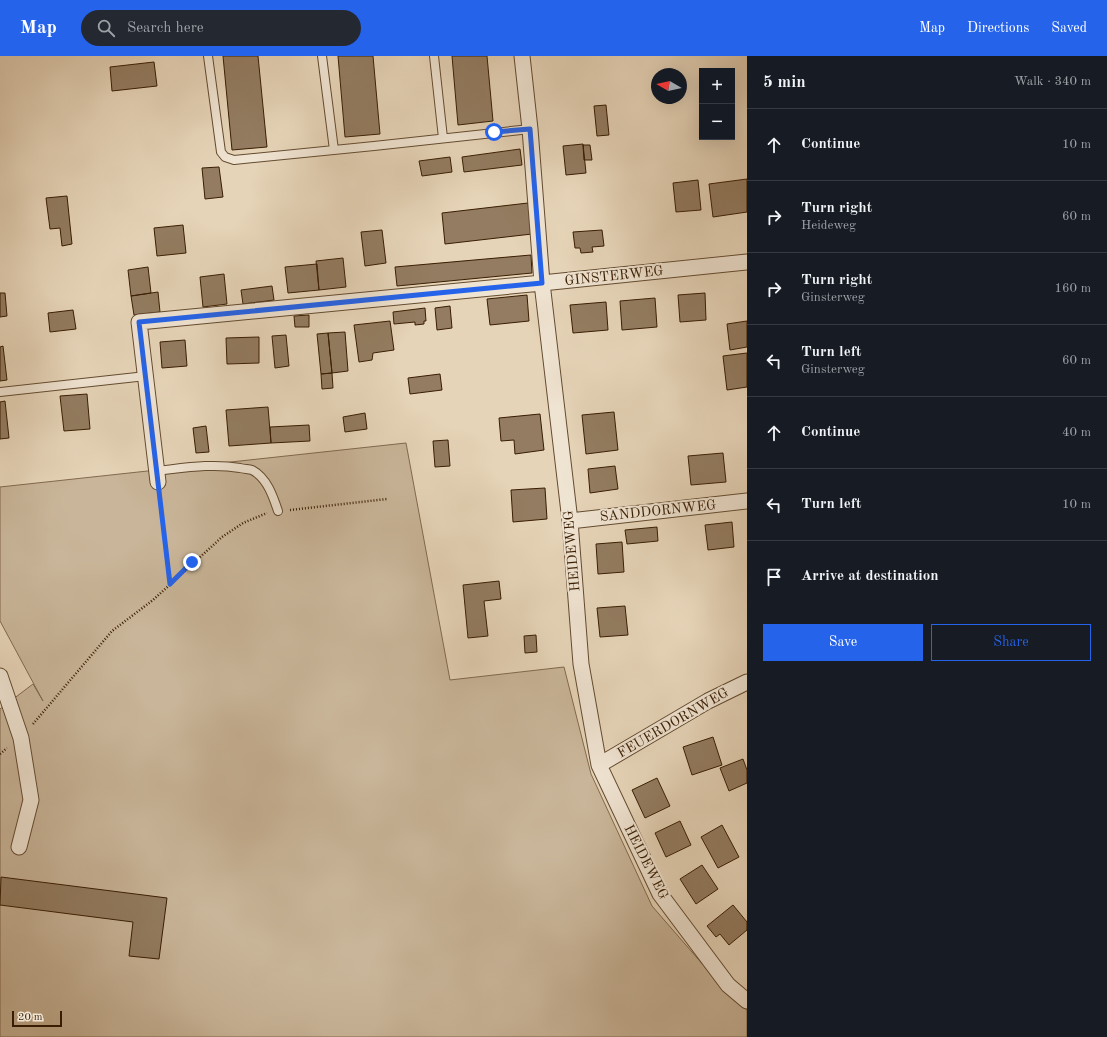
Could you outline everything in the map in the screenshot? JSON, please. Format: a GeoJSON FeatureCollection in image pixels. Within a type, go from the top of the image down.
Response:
{"type":"FeatureCollection","features":[{"type":"Feature","properties":{"kind":"street","name":"HEIDEWEG"},"geometry":{"type":"LineString","coordinates":[[522,56],[530,129],[542,283],[570,521],[581,664],[599,765],[660,894],[728,985],[747,1001]]}},
{"type":"Feature","properties":{"kind":"street","name":"GINSTERWEG"},"geometry":{"type":"LineString","coordinates":[[157,476],[139,322],[747,262]]}},
{"type":"Feature","properties":{"kind":"street","name":"SANDDORNWEG"},"geometry":{"type":"LineString","coordinates":[[570,521],[747,501]]}},
{"type":"Feature","properties":{"kind":"street"},"geometry":{"type":"LineString","coordinates":[[0,676],[21,738],[32,800],[19,847]]}},
{"type":"Feature","properties":{"kind":"street","name":"FEUERDORNWEG"},"geometry":{"type":"LineString","coordinates":[[599,765],[708,701],[747,682]]}},
{"type":"Feature","properties":{"kind":"lane"},"geometry":{"type":"LineString","coordinates":[[208,56],[222,152],[225,157],[234,160],[530,129]]}},
{"type":"Feature","properties":{"kind":"lane"},"geometry":{"type":"LineString","coordinates":[[322,56],[334,150]]}},
{"type":"Feature","properties":{"kind":"lane"},"geometry":{"type":"LineString","coordinates":[[434,56],[443,138]]}},
{"type":"Feature","properties":{"kind":"lane"},"geometry":{"type":"LineString","coordinates":[[0,392],[146,376]]}},
{"type":"Feature","properties":{"kind":"lane"},"geometry":{"type":"LineString","coordinates":[[157,476],[205,466],[230,466],[252,470],[267,484],[278,511]]}},
{"type":"Feature","properties":{"kind":"path"},"geometry":{"type":"LineString","coordinates":[[157,476],[170,584]]}},
{"type":"Feature","properties":{"kind":"path"},"geometry":{"type":"LineString","coordinates":[[21,738],[112,631],[153,600],[222,536],[243,523],[268,512],[387,499]]}},
{"type":"Feature","properties":{"kind":"shaded area"},"geometry":{"type":"Polygon","coordinates":[[[406,443],[450,680],[564,667],[591,774],[652,906],[731,997],[747,1010],[747,1037],[0,1037],[0,709],[33,684],[43,701],[0,621],[0,487],[406,443]]]}},
{"type":"Feature","properties":{"kind":"building"},"geometry":{"type":"Polygon","coordinates":[[[223,56],[258,56],[267,147],[232,150],[223,56]]]}},
{"type":"Feature","properties":{"kind":"building"},"geometry":{"type":"Polygon","coordinates":[[[338,56],[373,56],[380,134],[345,137],[338,56]]]}},
{"type":"Feature","properties":{"kind":"building"},"geometry":{"type":"Polygon","coordinates":[[[452,56],[487,56],[493,121],[458,125],[452,56]]]}},
{"type":"Feature","properties":{"kind":"building"},"geometry":{"type":"Polygon","coordinates":[[[154,62],[157,86],[112,91],[110,67],[154,62]]]}},
{"type":"Feature","properties":{"kind":"building"},"geometry":{"type":"Polygon","coordinates":[[[606,105],[609,135],[597,136],[594,106],[606,105]]]}},
{"type":"Feature","properties":{"kind":"building"},"geometry":{"type":"Polygon","coordinates":[[[583,144],[586,173],[566,175],[563,146],[583,144]]]}},
{"type":"Feature","properties":{"kind":"building"},"geometry":{"type":"Polygon","coordinates":[[[583,145],[590,145],[592,160],[584,160],[583,145]]]}},
{"type":"Feature","properties":{"kind":"building"},"geometry":{"type":"Polygon","coordinates":[[[520,149],[522,165],[464,172],[462,157],[520,149]]]}},
{"type":"Feature","properties":{"kind":"building"},"geometry":{"type":"Polygon","coordinates":[[[450,157],[452,172],[422,176],[419,161],[450,157]]]}},
{"type":"Feature","properties":{"kind":"building"},"geometry":{"type":"Polygon","coordinates":[[[219,167],[223,197],[205,199],[202,168],[219,167]]]}},
{"type":"Feature","properties":{"kind":"building"},"geometry":{"type":"Polygon","coordinates":[[[747,179],[747,212],[713,217],[709,184],[747,179]]]}},
{"type":"Feature","properties":{"kind":"building"},"geometry":{"type":"Polygon","coordinates":[[[698,180],[701,210],[676,212],[673,183],[698,180]]]}},
{"type":"Feature","properties":{"kind":"building"},"geometry":{"type":"Polygon","coordinates":[[[67,196],[72,244],[62,246],[60,228],[50,229],[46,198],[67,196]]]}},
{"type":"Feature","properties":{"kind":"building"},"geometry":{"type":"Polygon","coordinates":[[[528,203],[532,234],[445,244],[442,213],[528,203]]]}},
{"type":"Feature","properties":{"kind":"building"},"geometry":{"type":"Polygon","coordinates":[[[183,225],[186,253],[157,256],[154,228],[183,225]]]}},
{"type":"Feature","properties":{"kind":"building"},"geometry":{"type":"Polygon","coordinates":[[[382,230],[386,263],[365,266],[361,232],[382,230]]]}},
{"type":"Feature","properties":{"kind":"building"},"geometry":{"type":"Polygon","coordinates":[[[602,230],[604,246],[592,247],[593,252],[581,253],[580,248],[575,248],[573,232],[602,230]]]}},
{"type":"Feature","properties":{"kind":"building"},"geometry":{"type":"Polygon","coordinates":[[[531,255],[532,273],[397,286],[395,267],[531,255]]]}},
{"type":"Feature","properties":{"kind":"building"},"geometry":{"type":"Polygon","coordinates":[[[343,258],[346,287],[319,290],[316,261],[343,258]]]}},
{"type":"Feature","properties":{"kind":"building"},"geometry":{"type":"Polygon","coordinates":[[[317,264],[319,290],[288,293],[285,267],[317,264]]]}},
{"type":"Feature","properties":{"kind":"building"},"geometry":{"type":"Polygon","coordinates":[[[148,267],[151,293],[131,296],[128,270],[148,267]]]}},
{"type":"Feature","properties":{"kind":"building"},"geometry":{"type":"Polygon","coordinates":[[[224,274],[227,304],[203,307],[200,277],[224,274]]]}},
{"type":"Feature","properties":{"kind":"building"},"geometry":{"type":"Polygon","coordinates":[[[272,286],[274,300],[243,304],[241,290],[272,286]]]}},
{"type":"Feature","properties":{"kind":"building"},"geometry":{"type":"Polygon","coordinates":[[[158,292],[160,312],[134,315],[131,296],[158,292]]]}},
{"type":"Feature","properties":{"kind":"building"},"geometry":{"type":"Polygon","coordinates":[[[0,293],[5,293],[7,316],[0,317],[0,293]]]}},
{"type":"Feature","properties":{"kind":"building"},"geometry":{"type":"Polygon","coordinates":[[[705,293],[706,320],[680,322],[678,295],[705,293]]]}},
{"type":"Feature","properties":{"kind":"building"},"geometry":{"type":"Polygon","coordinates":[[[527,295],[529,321],[490,325],[487,299],[527,295]]]}},
{"type":"Feature","properties":{"kind":"building"},"geometry":{"type":"Polygon","coordinates":[[[655,298],[657,327],[622,330],[620,301],[655,298]]]}},
{"type":"Feature","properties":{"kind":"building"},"geometry":{"type":"Polygon","coordinates":[[[606,302],[608,330],[573,333],[570,305],[606,302]]]}},
{"type":"Feature","properties":{"kind":"building"},"geometry":{"type":"Polygon","coordinates":[[[450,306],[452,328],[437,330],[435,308],[450,306]]]}},
{"type":"Feature","properties":{"kind":"building"},"geometry":{"type":"Polygon","coordinates":[[[425,308],[426,321],[424,321],[424,324],[415,325],[415,322],[394,324],[393,312],[425,308]]]}},
{"type":"Feature","properties":{"kind":"building"},"geometry":{"type":"Polygon","coordinates":[[[73,310],[76,329],[50,332],[48,313],[73,310]]]}},
{"type":"Feature","properties":{"kind":"building"},"geometry":{"type":"Polygon","coordinates":[[[309,315],[309,327],[295,327],[294,316],[309,315]]]}},
{"type":"Feature","properties":{"kind":"building"},"geometry":{"type":"Polygon","coordinates":[[[390,321],[394,350],[373,353],[372,360],[359,362],[354,325],[390,321]]]}},
{"type":"Feature","properties":{"kind":"building"},"geometry":{"type":"Polygon","coordinates":[[[747,321],[747,347],[730,350],[727,324],[747,321]]]}},
{"type":"Feature","properties":{"kind":"building"},"geometry":{"type":"Polygon","coordinates":[[[345,332],[348,371],[332,373],[328,333],[345,332]]]}},
{"type":"Feature","properties":{"kind":"building"},"geometry":{"type":"Polygon","coordinates":[[[328,333],[332,373],[321,374],[317,334],[328,333]]]}},
{"type":"Feature","properties":{"kind":"building"},"geometry":{"type":"Polygon","coordinates":[[[286,335],[289,366],[275,368],[272,336],[286,335]]]}},
{"type":"Feature","properties":{"kind":"building"},"geometry":{"type":"Polygon","coordinates":[[[259,337],[259,363],[227,364],[226,338],[259,337]]]}},
{"type":"Feature","properties":{"kind":"building"},"geometry":{"type":"Polygon","coordinates":[[[185,340],[187,366],[162,368],[160,342],[185,340]]]}},
{"type":"Feature","properties":{"kind":"building"},"geometry":{"type":"Polygon","coordinates":[[[3,346],[7,380],[0,381],[0,347],[3,346]]]}},
{"type":"Feature","properties":{"kind":"building"},"geometry":{"type":"Polygon","coordinates":[[[747,353],[747,387],[727,390],[723,356],[747,353]]]}},
{"type":"Feature","properties":{"kind":"building"},"geometry":{"type":"Polygon","coordinates":[[[332,373],[333,388],[322,389],[321,374],[332,373]]]}},
{"type":"Feature","properties":{"kind":"building"},"geometry":{"type":"Polygon","coordinates":[[[440,374],[442,390],[410,394],[408,378],[440,374]]]}},
{"type":"Feature","properties":{"kind":"building"},"geometry":{"type":"Polygon","coordinates":[[[87,394],[90,429],[64,431],[60,396],[87,394]]]}},
{"type":"Feature","properties":{"kind":"building"},"geometry":{"type":"Polygon","coordinates":[[[5,401],[9,438],[0,439],[0,402],[5,401]]]}},
{"type":"Feature","properties":{"kind":"building"},"geometry":{"type":"Polygon","coordinates":[[[268,407],[271,443],[229,446],[226,410],[268,407]]]}},
{"type":"Feature","properties":{"kind":"building"},"geometry":{"type":"Polygon","coordinates":[[[614,412],[618,450],[586,454],[582,415],[614,412]]]}},
{"type":"Feature","properties":{"kind":"building"},"geometry":{"type":"Polygon","coordinates":[[[365,413],[367,429],[345,432],[343,417],[365,413]]]}},
{"type":"Feature","properties":{"kind":"building"},"geometry":{"type":"Polygon","coordinates":[[[540,414],[544,450],[515,454],[514,440],[501,441],[499,418],[540,414]]]}},
{"type":"Feature","properties":{"kind":"building"},"geometry":{"type":"Polygon","coordinates":[[[309,425],[310,441],[271,443],[270,427],[309,425]]]}},
{"type":"Feature","properties":{"kind":"building"},"geometry":{"type":"Polygon","coordinates":[[[206,426],[209,452],[196,453],[193,428],[206,426]]]}},
{"type":"Feature","properties":{"kind":"building"},"geometry":{"type":"Polygon","coordinates":[[[448,440],[450,466],[435,467],[433,441],[448,440]]]}},
{"type":"Feature","properties":{"kind":"building"},"geometry":{"type":"Polygon","coordinates":[[[723,453],[726,482],[691,485],[688,456],[723,453]]]}},
{"type":"Feature","properties":{"kind":"building"},"geometry":{"type":"Polygon","coordinates":[[[615,466],[618,489],[590,493],[588,469],[615,466]]]}},
{"type":"Feature","properties":{"kind":"building"},"geometry":{"type":"Polygon","coordinates":[[[545,488],[547,519],[513,522],[511,490],[545,488]]]}},
{"type":"Feature","properties":{"kind":"building"},"geometry":{"type":"Polygon","coordinates":[[[732,522],[734,547],[708,550],[705,525],[732,522]]]}},
{"type":"Feature","properties":{"kind":"building"},"geometry":{"type":"Polygon","coordinates":[[[657,527],[658,541],[627,544],[625,530],[657,527]]]}},
{"type":"Feature","properties":{"kind":"building"},"geometry":{"type":"Polygon","coordinates":[[[622,542],[624,572],[598,574],[596,544],[622,542]]]}},
{"type":"Feature","properties":{"kind":"building"},"geometry":{"type":"Polygon","coordinates":[[[499,581],[501,599],[484,601],[488,636],[468,638],[463,585],[499,581]]]}},
{"type":"Feature","properties":{"kind":"building"},"geometry":{"type":"Polygon","coordinates":[[[625,606],[628,635],[600,637],[597,608],[625,606]]]}},
{"type":"Feature","properties":{"kind":"building"},"geometry":{"type":"Polygon","coordinates":[[[536,635],[537,652],[525,653],[524,636],[536,635]]]}},
{"type":"Feature","properties":{"kind":"building"},"geometry":{"type":"Polygon","coordinates":[[[713,737],[722,765],[692,775],[683,747],[713,737]]]}},
{"type":"Feature","properties":{"kind":"building"},"geometry":{"type":"Polygon","coordinates":[[[743,759],[747,770],[747,783],[729,791],[720,768],[743,759]]]}},
{"type":"Feature","properties":{"kind":"building"},"geometry":{"type":"Polygon","coordinates":[[[657,778],[670,806],[645,818],[632,790],[657,778]]]}},
{"type":"Feature","properties":{"kind":"building"},"geometry":{"type":"Polygon","coordinates":[[[680,821],[691,845],[666,857],[655,833],[680,821]]]}},
{"type":"Feature","properties":{"kind":"building"},"geometry":{"type":"Polygon","coordinates":[[[722,825],[739,857],[718,868],[701,837],[722,825]]]}},
{"type":"Feature","properties":{"kind":"building"},"geometry":{"type":"Polygon","coordinates":[[[702,865],[718,889],[696,904],[680,879],[702,865]]]}},
{"type":"Feature","properties":{"kind":"building"},"geometry":{"type":"Polygon","coordinates":[[[1,877],[167,898],[159,959],[129,956],[133,922],[0,905],[1,877]]]}},
{"type":"Feature","properties":{"kind":"building"},"geometry":{"type":"Polygon","coordinates":[[[733,905],[747,922],[747,930],[729,945],[720,934],[716,937],[707,926],[733,905]]]}},
{"type":"Feature","properties":{"kind":"route"},"geometry":{"type":"LineString","coordinates":[[192,562],[170,584],[139,322],[542,283],[530,129],[494,132]]}}]}
